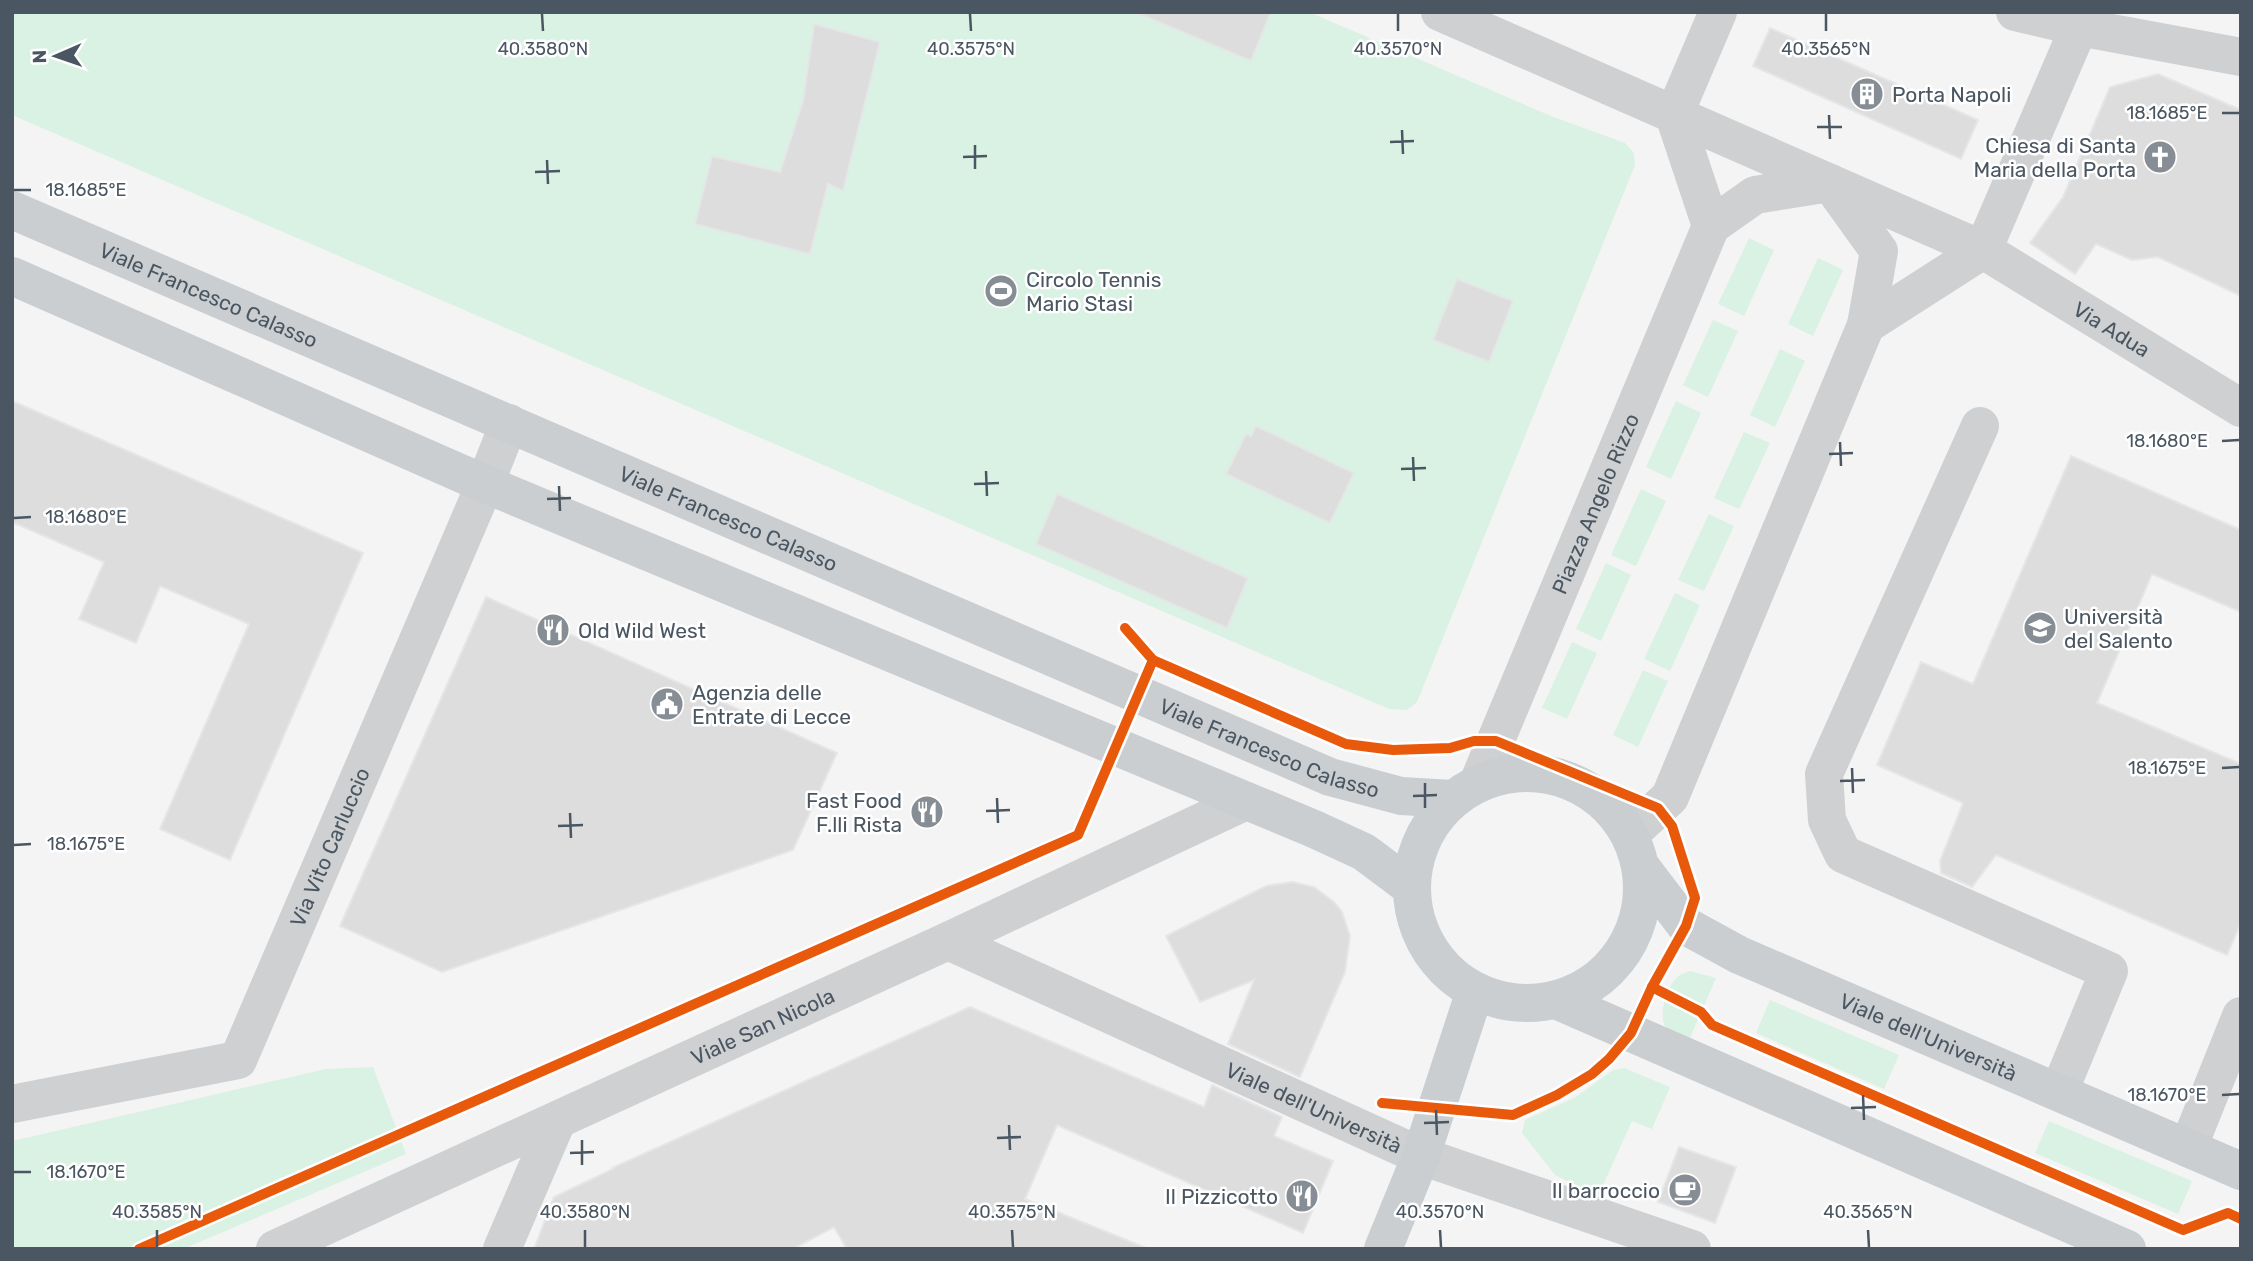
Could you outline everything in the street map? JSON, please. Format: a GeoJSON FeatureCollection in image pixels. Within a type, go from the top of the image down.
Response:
{"type":"FeatureCollection","features":[{"type":"Feature","properties":{"kind":"main road","name":"Viale Francesco Calasso"},"geometry":{"type":"LineString","coordinates":[[12,210],[1330,777],[1401,796],[1466,791]]}},
{"type":"Feature","properties":{"kind":"main road"},"geometry":{"type":"LineString","coordinates":[[12,276],[485,484],[1246,800],[1364,852],[1412,888]]}},
{"type":"Feature","properties":{"kind":"main road"},"geometry":{"type":"LineString","coordinates":[[1541,773],[1569,779],[1586,787],[1614,810],[1636,851],[1642,904],[1626,950],[1597,980],[1556,1000],[1526,1003],[1497,1000],[1475,991],[1456,979],[1438,960],[1418,924],[1412,888],[1418,852],[1434,820],[1466,791],[1506,774],[1541,773]]}},
{"type":"Feature","properties":{"kind":"main road","name":"Viale dell'Università"},"geometry":{"type":"LineString","coordinates":[[1636,851],[1686,926],[1740,955],[2241,1171]]}},
{"type":"Feature","properties":{"kind":"main road"},"geometry":{"type":"LineString","coordinates":[[1382,1249],[1421,1156],[1475,991]]}},
{"type":"Feature","properties":{"kind":"main road"},"geometry":{"type":"LineString","coordinates":[[1556,1000],[2127,1249]]}},
{"type":"Feature","properties":{"kind":"street"},"geometry":{"type":"LineString","coordinates":[[1440,12],[1983,250]]}},
{"type":"Feature","properties":{"kind":"street"},"geometry":{"type":"LineString","coordinates":[[1718,12],[1674,115],[1712,226],[1755,195],[1830,183]]}},
{"type":"Feature","properties":{"kind":"street"},"geometry":{"type":"LineString","coordinates":[[2015,12],[2079,27],[2241,57]]}},
{"type":"Feature","properties":{"kind":"street"},"geometry":{"type":"LineString","coordinates":[[1866,325],[1983,250],[2079,27]]}},
{"type":"Feature","properties":{"kind":"street"},"geometry":{"type":"LineString","coordinates":[[1636,851],[1670,797],[1866,325],[1879,251],[1830,183]]}},
{"type":"Feature","properties":{"kind":"street","name":"Piazza Angelo Rizzo"},"geometry":{"type":"LineString","coordinates":[[1466,791],[1712,226]]}},
{"type":"Feature","properties":{"kind":"street","name":"Via Adua"},"geometry":{"type":"LineString","coordinates":[[1983,250],[2241,408]]}},
{"type":"Feature","properties":{"kind":"street","name":"Via Vito Carluccio"},"geometry":{"type":"LineString","coordinates":[[12,1104],[238,1060],[509,423]]}},
{"type":"Feature","properties":{"kind":"street"},"geometry":{"type":"LineString","coordinates":[[1980,426],[1824,774],[1827,820],[1843,854],[2109,971],[2059,1091]]}},
{"type":"Feature","properties":{"kind":"street","name":"Viale San Nicola"},"geometry":{"type":"LineString","coordinates":[[275,1249],[948,941],[1246,800]]}},
{"type":"Feature","properties":{"kind":"street","name":"Viale dell'Università"},"geometry":{"type":"LineString","coordinates":[[948,941],[1421,1156],[1692,1249]]}},
{"type":"Feature","properties":{"kind":"street"},"geometry":{"type":"LineString","coordinates":[[2188,1148],[2241,1016]]}},
{"type":"Feature","properties":{"kind":"street"},"geometry":{"type":"LineString","coordinates":[[502,1249],[557,1121]]}},
{"type":"Feature","properties":{"kind":"green space","name":"Circolo Tennis Mario Stasi"},"geometry":{"type":"Polygon","coordinates":[[[12,12],[1309,12],[1551,116],[1625,143],[1634,153],[1635,165],[1417,702],[1407,710],[1389,709],[12,115],[12,12]]]}},
{"type":"Feature","properties":{"kind":"green space"},"geometry":{"type":"Polygon","coordinates":[[[1749,238],[1774,250],[1744,316],[1718,304],[1749,238]]]}},
{"type":"Feature","properties":{"kind":"green space"},"geometry":{"type":"Polygon","coordinates":[[[1818,258],[1843,270],[1813,336],[1788,324],[1818,258]]]}},
{"type":"Feature","properties":{"kind":"green space"},"geometry":{"type":"Polygon","coordinates":[[[1713,320],[1738,331],[1708,397],[1683,385],[1713,320]]]}},
{"type":"Feature","properties":{"kind":"green space"},"geometry":{"type":"Polygon","coordinates":[[[1780,349],[1805,361],[1775,427],[1750,415],[1780,349]]]}},
{"type":"Feature","properties":{"kind":"green space"},"geometry":{"type":"Polygon","coordinates":[[[1676,401],[1701,413],[1671,479],[1646,467],[1676,401]]]}},
{"type":"Feature","properties":{"kind":"green space"},"geometry":{"type":"Polygon","coordinates":[[[1744,432],[1770,443],[1739,509],[1714,498],[1744,432]]]}},
{"type":"Feature","properties":{"kind":"green space"},"geometry":{"type":"Polygon","coordinates":[[[1641,489],[1666,501],[1636,566],[1611,555],[1641,489]]]}},
{"type":"Feature","properties":{"kind":"green space"},"geometry":{"type":"Polygon","coordinates":[[[1709,514],[1734,526],[1704,591],[1678,580],[1709,514]]]}},
{"type":"Feature","properties":{"kind":"green space"},"geometry":{"type":"Polygon","coordinates":[[[1606,563],[1631,575],[1601,641],[1576,629],[1606,563]]]}},
{"type":"Feature","properties":{"kind":"green space"},"geometry":{"type":"Polygon","coordinates":[[[1675,593],[1700,605],[1670,671],[1644,659],[1675,593]]]}},
{"type":"Feature","properties":{"kind":"green space"},"geometry":{"type":"Polygon","coordinates":[[[1572,642],[1597,653],[1567,719],[1542,708],[1572,642]]]}},
{"type":"Feature","properties":{"kind":"green space"},"geometry":{"type":"Polygon","coordinates":[[[1643,670],[1668,681],[1638,747],[1613,735],[1643,670]]]}},
{"type":"Feature","properties":{"kind":"green space"},"geometry":{"type":"Polygon","coordinates":[[[1690,971],[1716,978],[1689,1040],[1667,1029],[1663,1014],[1665,999],[1672,985],[1680,975],[1690,971]]]}},
{"type":"Feature","properties":{"kind":"green space"},"geometry":{"type":"Polygon","coordinates":[[[1770,1000],[1899,1055],[1884,1089],[1756,1033],[1770,1000]]]}},
{"type":"Feature","properties":{"kind":"green space"},"geometry":{"type":"Polygon","coordinates":[[[373,1067],[406,1154],[183,1249],[12,1249],[12,1141],[326,1069],[373,1067]]]}},
{"type":"Feature","properties":{"kind":"green space"},"geometry":{"type":"Polygon","coordinates":[[[1624,1068],[1670,1087],[1652,1129],[1632,1121],[1598,1196],[1555,1175],[1522,1133],[1525,1120],[1576,1097],[1613,1070],[1624,1068]]]}},
{"type":"Feature","properties":{"kind":"green space"},"geometry":{"type":"Polygon","coordinates":[[[2049,1121],[2192,1181],[2178,1214],[2035,1153],[2049,1121]]]}},
{"type":"Feature","properties":{"kind":"building"},"geometry":{"type":"Polygon","coordinates":[[[1135,12],[1271,12],[1251,61],[1135,12]]]}},
{"type":"Feature","properties":{"kind":"building"},"geometry":{"type":"Polygon","coordinates":[[[814,24],[880,42],[843,191],[828,184],[810,254],[695,224],[712,156],[780,172],[803,101],[814,24]]]}},
{"type":"Feature","properties":{"kind":"building","name":"Porta Napoli"},"geometry":{"type":"Polygon","coordinates":[[[1770,28],[1978,120],[1961,159],[1753,66],[1770,28]]]}},
{"type":"Feature","properties":{"kind":"building","name":"Chiesa di Santa Maria della Porta"},"geometry":{"type":"Polygon","coordinates":[[[2158,74],[2241,110],[2241,296],[2158,257],[2132,260],[2096,244],[2075,274],[2030,243],[2063,197],[2110,87],[2158,74]]]}},
{"type":"Feature","properties":{"kind":"building"},"geometry":{"type":"Polygon","coordinates":[[[1457,279],[1513,301],[1489,362],[1433,340],[1457,279]]]}},
{"type":"Feature","properties":{"kind":"building"},"geometry":{"type":"Polygon","coordinates":[[[12,401],[363,553],[230,860],[160,829],[249,624],[160,586],[136,643],[79,619],[104,562],[12,522],[12,401]]]}},
{"type":"Feature","properties":{"kind":"building"},"geometry":{"type":"Polygon","coordinates":[[[1256,426],[1354,473],[1330,523],[1226,474],[1246,434],[1251,436],[1256,426]]]}},
{"type":"Feature","properties":{"kind":"building"},"geometry":{"type":"Polygon","coordinates":[[[2071,456],[2241,530],[2241,612],[2152,574],[2097,703],[2241,764],[2241,923],[2227,955],[1996,855],[1972,887],[1941,873],[1940,861],[1963,803],[1877,765],[1921,662],[1973,684],[2071,456]]]}},
{"type":"Feature","properties":{"kind":"building"},"geometry":{"type":"Polygon","coordinates":[[[1057,494],[1248,578],[1227,628],[1036,544],[1057,494]]]}},
{"type":"Feature","properties":{"kind":"building"},"geometry":{"type":"Polygon","coordinates":[[[486,597],[837,753],[793,850],[442,972],[340,926],[486,597]]]}},
{"type":"Feature","properties":{"kind":"building"},"geometry":{"type":"Polygon","coordinates":[[[1292,882],[1314,887],[1334,902],[1342,912],[1350,936],[1345,972],[1300,1077],[1228,1044],[1254,980],[1200,1002],[1166,936],[1266,886],[1292,882]]]}},
{"type":"Feature","properties":{"kind":"building"},"geometry":{"type":"Polygon","coordinates":[[[970,1007],[1204,1107],[1212,1085],[1282,1117],[1274,1136],[1333,1161],[1303,1233],[1057,1125],[1025,1199],[1144,1249],[847,1249],[834,1227],[793,1249],[534,1249],[554,1197],[612,1168],[970,1007]]]}},
{"type":"Feature","properties":{"kind":"building"},"geometry":{"type":"Polygon","coordinates":[[[1679,1147],[1736,1167],[1715,1223],[1658,1202],[1679,1147]]]}},
{"type":"Feature","properties":{"kind":"cycle path"},"geometry":{"type":"LineString","coordinates":[[1125,628],[1153,660],[1346,744],[1393,750],[1450,748],[1474,741],[1496,741],[1658,808],[1672,826],[1695,898],[1686,926],[1652,987],[1631,1033],[1609,1059],[1592,1074],[1557,1095],[1513,1115],[1382,1103]]}},
{"type":"Feature","properties":{"kind":"cycle path"},"geometry":{"type":"LineString","coordinates":[[139,1249],[1078,835],[1153,660]]}},
{"type":"Feature","properties":{"kind":"cycle path"},"geometry":{"type":"LineString","coordinates":[[1652,987],[1701,1012],[1712,1025],[2183,1230],[2228,1213],[2241,1219]]}},
{"type":"Feature","properties":{"kind":"place","name":"Porta Napoli"},"geometry":{"type":"Point","coordinates":[1867,94]}},
{"type":"Feature","properties":{"kind":"place","name":"Chiesa di Santa Maria della Porta"},"geometry":{"type":"Point","coordinates":[2160,157]}},
{"type":"Feature","properties":{"kind":"place","name":"Circolo Tennis Mario Stasi"},"geometry":{"type":"Point","coordinates":[1001,291]}},
{"type":"Feature","properties":{"kind":"place","name":"Università del Salento"},"geometry":{"type":"Point","coordinates":[2040,628]}},
{"type":"Feature","properties":{"kind":"place","name":"Old Wild West"},"geometry":{"type":"Point","coordinates":[553,630]}},
{"type":"Feature","properties":{"kind":"place","name":"Agenzia delle Entrate di Lecce"},"geometry":{"type":"Point","coordinates":[667,704]}},
{"type":"Feature","properties":{"kind":"place","name":"Fast Food F.lli Rista"},"geometry":{"type":"Point","coordinates":[927,812]}},
{"type":"Feature","properties":{"kind":"place","name":"Il barroccio"},"geometry":{"type":"Point","coordinates":[1685,1190]}},
{"type":"Feature","properties":{"kind":"place","name":"Il Pizzicotto"},"geometry":{"type":"Point","coordinates":[1302,1196]}}]}
